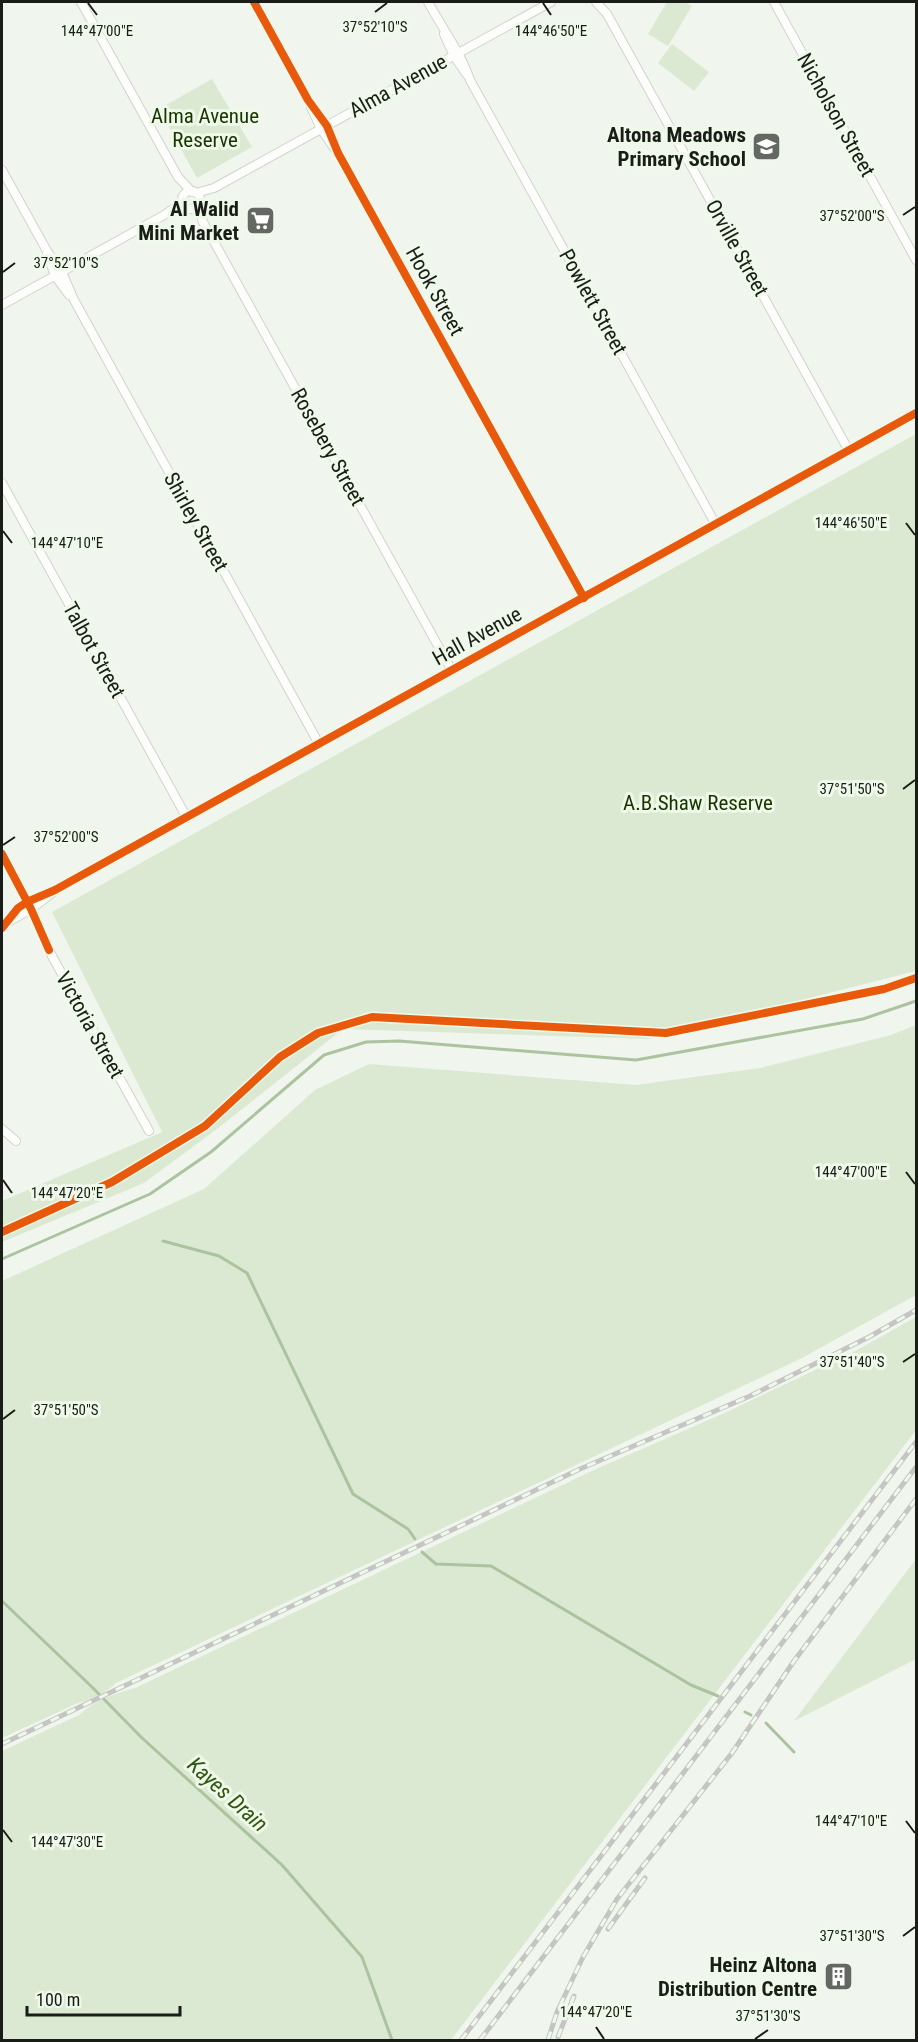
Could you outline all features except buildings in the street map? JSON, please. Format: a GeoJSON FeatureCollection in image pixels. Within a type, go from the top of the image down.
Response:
{"type":"FeatureCollection","features":[{"type":"Feature","properties":{"kind":"street","name":"Rosebery Street"},"geometry":{"type":"LineString","coordinates":[[81,2],[452,671]]}},
{"type":"Feature","properties":{"kind":"street","name":"Hook Street"},"geometry":{"type":"LineString","coordinates":[[254,2],[584,598]]}},
{"type":"Feature","properties":{"kind":"street","name":"Powlett Street"},"geometry":{"type":"LineString","coordinates":[[428,2],[716,525]]}},
{"type":"Feature","properties":{"kind":"street","name":"Alma Avenue"},"geometry":{"type":"LineString","coordinates":[[2,305],[551,2]]}},
{"type":"Feature","properties":{"kind":"street","name":"Orville Street"},"geometry":{"type":"LineString","coordinates":[[596,2],[607,14]]}},
{"type":"Feature","properties":{"kind":"street","name":"Orville Street"},"geometry":{"type":"LineString","coordinates":[[603,2],[607,14],[849,451]]}},
{"type":"Feature","properties":{"kind":"street","name":"Nicholson Street"},"geometry":{"type":"LineString","coordinates":[[774,2],[916,260]]}},
{"type":"Feature","properties":{"kind":"street","name":"Shirley Street"},"geometry":{"type":"LineString","coordinates":[[2,170],[320,744]]}},
{"type":"Feature","properties":{"kind":"street","name":"Hall Avenue"},"geometry":{"type":"LineString","coordinates":[[29,905],[916,413]]}},
{"type":"Feature","properties":{"kind":"street","name":"Talbot Street"},"geometry":{"type":"LineString","coordinates":[[2,483],[187,818]]}},
{"type":"Feature","properties":{"kind":"street","name":"Victoria Street"},"geometry":{"type":"LineString","coordinates":[[2,854],[53,958],[148,1131]]}},
{"type":"Feature","properties":{"kind":"street"},"geometry":{"type":"LineString","coordinates":[[4,926],[18,908],[29,905]]}},
{"type":"Feature","properties":{"kind":"street"},"geometry":{"type":"LineString","coordinates":[[2,1129],[16,1141]]}},
{"type":"Feature","properties":{"kind":"green space"},"geometry":{"type":"Polygon","coordinates":[[[667,2],[685,2],[692,6],[668,46],[648,34],[667,2]]]}},
{"type":"Feature","properties":{"kind":"green space"},"geometry":{"type":"Polygon","coordinates":[[[672,44],[709,72],[694,91],[658,63],[672,44]]]}},
{"type":"Feature","properties":{"kind":"green space","name":"Alma Avenue Reserve"},"geometry":{"type":"Polygon","coordinates":[[[212,79],[252,147],[197,178],[159,109],[212,79]]]}},
{"type":"Feature","properties":{"kind":"green space","name":"A.B.Shaw Reserve"},"geometry":{"type":"Polygon","coordinates":[[[916,434],[916,971],[648,1039],[343,1029],[217,1129],[144,1183],[2,1242],[2,1201],[162,1132],[52,912],[916,434]]]}},
{"type":"Feature","properties":{"kind":"green space"},"geometry":{"type":"Polygon","coordinates":[[[916,1025],[916,1295],[802,1358],[116,1683],[93,1698],[2,1738],[2,1281],[204,1189],[315,1090],[369,1064],[636,1085],[760,1068],[891,1035],[916,1025]]]}},
{"type":"Feature","properties":{"kind":"green space"},"geometry":{"type":"Polygon","coordinates":[[[916,1317],[916,1430],[451,2040],[2,2040],[2,1751],[79,1715],[105,1698],[135,1688],[596,1469],[729,1411],[857,1350],[916,1317]]]}},
{"type":"Feature","properties":{"kind":"green space"},"geometry":{"type":"Polygon","coordinates":[[[916,1559],[916,1659],[794,1721],[916,1559]]]}},
{"type":"Feature","properties":{"kind":"waterway"},"geometry":{"type":"LineString","coordinates":[[2,1259],[150,1194],[211,1152],[324,1055],[366,1042],[399,1041],[636,1060],[863,1019],[916,1001]]}},
{"type":"Feature","properties":{"kind":"waterway"},"geometry":{"type":"LineString","coordinates":[[163,1241],[219,1256],[247,1273],[353,1494],[408,1529],[415,1539]]}},
{"type":"Feature","properties":{"kind":"waterway"},"geometry":{"type":"LineString","coordinates":[[422,1552],[436,1564],[491,1566],[691,1685],[718,1696]]}},
{"type":"Feature","properties":{"kind":"waterway","name":"Kayes Drain"},"geometry":{"type":"LineString","coordinates":[[2,1601],[141,1737],[282,1865],[362,1957],[392,2040]]}},
{"type":"Feature","properties":{"kind":"waterway"},"geometry":{"type":"LineString","coordinates":[[745,1712],[751,1715]]}},
{"type":"Feature","properties":{"kind":"waterway"},"geometry":{"type":"LineString","coordinates":[[766,1723],[794,1752]]}},
{"type":"Feature","properties":{"kind":"railway"},"geometry":{"type":"LineString","coordinates":[[2,1744],[580,1469],[750,1396],[869,1337],[916,1310]]}},
{"type":"Feature","properties":{"kind":"railway"},"geometry":{"type":"LineString","coordinates":[[461,2040],[916,1442]]}},
{"type":"Feature","properties":{"kind":"railway"},"geometry":{"type":"LineString","coordinates":[[480,2040],[916,1467]]}},
{"type":"Feature","properties":{"kind":"railway"},"geometry":{"type":"LineString","coordinates":[[548,2040],[557,2012],[583,1957],[617,1899],[732,1753],[794,1661],[916,1499]]}},
{"type":"Feature","properties":{"kind":"railway"},"geometry":{"type":"LineString","coordinates":[[608,1929],[645,1878]]}},
{"type":"Feature","properties":{"kind":"railway"},"geometry":{"type":"LineString","coordinates":[[558,2037],[574,1996]]}},
{"type":"Feature","properties":{"kind":"cycle path"},"geometry":{"type":"LineString","coordinates":[[254,2],[308,100],[327,126],[338,153],[584,598]]}},
{"type":"Feature","properties":{"kind":"cycle path"},"geometry":{"type":"LineString","coordinates":[[2,928],[18,908],[27,902],[55,890],[916,413]]}},
{"type":"Feature","properties":{"kind":"cycle path"},"geometry":{"type":"LineString","coordinates":[[2,854],[31,909],[49,950]]}},
{"type":"Feature","properties":{"kind":"cycle path"},"geometry":{"type":"LineString","coordinates":[[2,1232],[112,1182],[205,1126],[280,1057],[318,1033],[372,1017],[666,1033],[884,989],[916,978]]}},
{"type":"Feature","properties":{"kind":"place","name":"Altona Meadows Primary School"},"geometry":{"type":"Point","coordinates":[767,147]}},
{"type":"Feature","properties":{"kind":"place","name":"Al Walid Mini Market"},"geometry":{"type":"Point","coordinates":[260,221]}},
{"type":"Feature","properties":{"kind":"place","name":"Heinz Altona Distribution Centre"},"geometry":{"type":"Point","coordinates":[838,1977]}}]}
